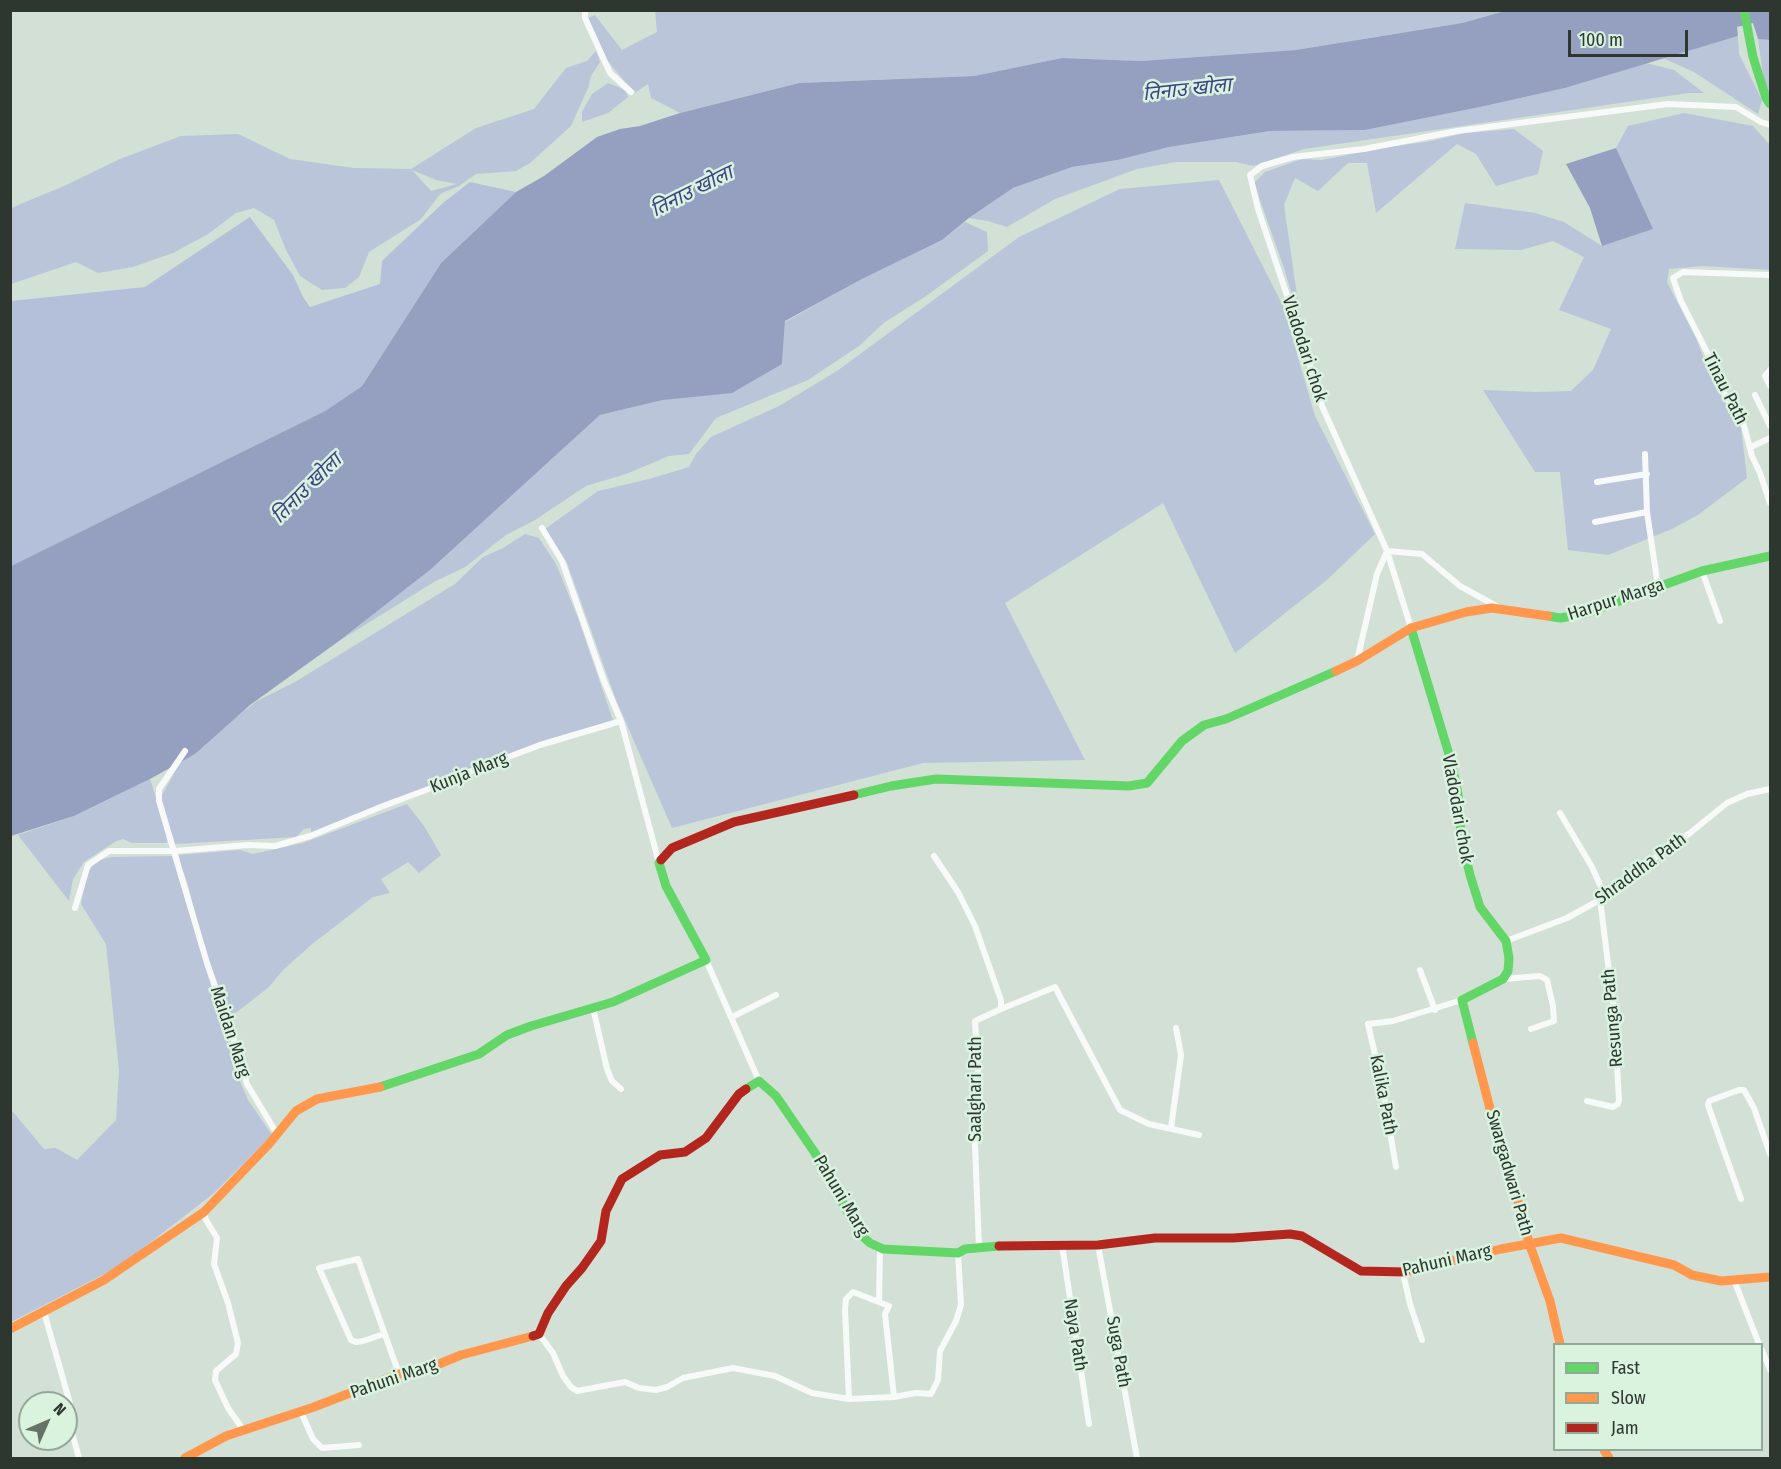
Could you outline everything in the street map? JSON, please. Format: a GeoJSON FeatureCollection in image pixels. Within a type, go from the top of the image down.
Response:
{"type":"FeatureCollection","features":[{"type":"Feature","properties":{"kind":"street"},"geometry":{"type":"LineString","coordinates":[[585,10],[585,18],[610,73],[631,92]]}},
{"type":"Feature","properties":{"kind":"street"},"geometry":{"type":"LineString","coordinates":[[1744,10],[1749,38],[1766,98],[1770,104]]}},
{"type":"Feature","properties":{"kind":"street","name":"Vladodari chok"},"geometry":{"type":"LineString","coordinates":[[1506,941],[1480,907],[1461,836],[1458,794],[1451,761],[1387,551],[1322,406],[1258,209],[1250,175],[1262,166],[1293,157],[1364,149],[1457,131],[1668,104],[1736,107],[1761,123],[1770,125]]}},
{"type":"Feature","properties":{"kind":"street","name":"Tinau Path"},"geometry":{"type":"LineString","coordinates":[[1770,275],[1683,272],[1673,278],[1681,301],[1712,362],[1719,383],[1732,408],[1740,413],[1752,456],[1770,503]]}},
{"type":"Feature","properties":{"kind":"street"},"geometry":{"type":"LineString","coordinates":[[1770,370],[1765,376],[1770,386]]}},
{"type":"Feature","properties":{"kind":"street"},"geometry":{"type":"LineString","coordinates":[[1755,395],[1770,426]]}},
{"type":"Feature","properties":{"kind":"street"},"geometry":{"type":"LineString","coordinates":[[1751,447],[1769,439]]}},
{"type":"Feature","properties":{"kind":"street","name":"Tinau Path"},"geometry":{"type":"LineString","coordinates":[[1769,439],[1770,448]]}},
{"type":"Feature","properties":{"kind":"street"},"geometry":{"type":"LineString","coordinates":[[1645,454],[1647,512],[1658,587]]}},
{"type":"Feature","properties":{"kind":"street"},"geometry":{"type":"LineString","coordinates":[[1597,482],[1647,474]]}},
{"type":"Feature","properties":{"kind":"street"},"geometry":{"type":"LineString","coordinates":[[1595,522],[1647,512]]}},
{"type":"Feature","properties":{"kind":"street"},"geometry":{"type":"LineString","coordinates":[[542,528],[562,561],[604,681],[621,721],[666,886],[706,960],[759,1081],[739,1094],[706,1138],[685,1152],[660,1155],[622,1179],[606,1211],[601,1241],[566,1286],[548,1313],[539,1334],[553,1353],[563,1376],[577,1391],[625,1382],[639,1388],[656,1390],[667,1388],[683,1378],[733,1368],[775,1376],[812,1393],[849,1399],[894,1397],[916,1392],[931,1394],[936,1386],[940,1351],[956,1321],[961,1305],[958,1253]]}},
{"type":"Feature","properties":{"kind":"street"},"geometry":{"type":"LineString","coordinates":[[1357,661],[1377,574],[1387,551],[1422,554],[1460,586],[1504,610]]}},
{"type":"Feature","properties":{"kind":"street","name":"Harpur Marga"},"geometry":{"type":"LineString","coordinates":[[659,863],[672,848],[734,822],[891,786],[936,779],[1021,783],[1054,782],[1105,786],[1147,783],[1190,734],[1204,725],[1226,719],[1357,661],[1411,628],[1466,612],[1492,608],[1560,618],[1584,614],[1702,571],[1770,556]]}},
{"type":"Feature","properties":{"kind":"street"},"geometry":{"type":"LineString","coordinates":[[1702,571],[1720,621]]}},
{"type":"Feature","properties":{"kind":"street","name":"Kunja Marg"},"geometry":{"type":"LineString","coordinates":[[175,852],[248,844],[275,846],[310,836],[532,748],[621,721]]}},
{"type":"Feature","properties":{"kind":"street"},"geometry":{"type":"LineString","coordinates":[[75,908],[88,865],[109,850],[175,852],[159,801],[159,789],[185,751]]}},
{"type":"Feature","properties":{"kind":"street","name":"Shraddha Path"},"geometry":{"type":"LineString","coordinates":[[1506,941],[1567,918],[1616,891],[1663,851],[1727,803],[1747,794],[1770,789]]}},
{"type":"Feature","properties":{"kind":"street"},"geometry":{"type":"LineString","coordinates":[[1560,813],[1592,867],[1603,898]]}},
{"type":"Feature","properties":{"kind":"street","name":"Maidan Marg"},"geometry":{"type":"LineString","coordinates":[[175,852],[207,963],[247,1084],[278,1134]]}},
{"type":"Feature","properties":{"kind":"street"},"geometry":{"type":"LineString","coordinates":[[934,856],[958,891],[975,926],[1001,1000],[1001,1009],[1055,987],[1120,1110],[1149,1124],[1200,1135]]}},
{"type":"Feature","properties":{"kind":"street","name":"Resunga Path"},"geometry":{"type":"LineString","coordinates":[[1587,1101],[1613,1107],[1620,1100],[1603,898]]}},
{"type":"Feature","properties":{"kind":"street"},"geometry":{"type":"LineString","coordinates":[[1503,979],[1508,971],[1509,958],[1506,941]]}},
{"type":"Feature","properties":{"kind":"street"},"geometry":{"type":"LineString","coordinates":[[10,1329],[104,1280],[204,1212],[278,1134],[296,1111],[317,1099],[378,1088],[407,1080],[479,1054],[507,1035],[633,994],[706,960]]}},
{"type":"Feature","properties":{"kind":"street"},"geometry":{"type":"LineString","coordinates":[[1420,970],[1435,1010],[1503,979],[1544,977],[1549,983],[1554,1021],[1531,1029]]}},
{"type":"Feature","properties":{"kind":"street"},"geometry":{"type":"LineString","coordinates":[[732,1017],[776,995]]}},
{"type":"Feature","properties":{"kind":"street","name":"Swargadwari Path"},"geometry":{"type":"LineString","coordinates":[[1461,1000],[1529,1243],[1550,1301],[1560,1343]]}},
{"type":"Feature","properties":{"kind":"street"},"geometry":{"type":"LineString","coordinates":[[593,1008],[607,1069],[612,1081],[621,1089]]}},
{"type":"Feature","properties":{"kind":"street","name":"Saalghari Path"},"geometry":{"type":"LineString","coordinates":[[979,1248],[974,1118],[978,1105],[979,1088],[975,1021],[1001,1009]]}},
{"type":"Feature","properties":{"kind":"street","name":"Kalika Path"},"geometry":{"type":"LineString","coordinates":[[1396,1167],[1382,1085],[1368,1024],[1393,1021],[1435,1010]]}},
{"type":"Feature","properties":{"kind":"street"},"geometry":{"type":"LineString","coordinates":[[1171,1128],[1181,1055],[1176,1028]]}},
{"type":"Feature","properties":{"kind":"street","name":"Pahuni Marg"},"geometry":{"type":"LineString","coordinates":[[759,1081],[776,1096],[793,1119],[815,1153],[860,1234],[870,1244],[880,1248],[958,1253],[965,1249],[979,1248],[1098,1245],[1155,1238],[1233,1238],[1290,1234],[1302,1236],[1361,1271],[1403,1273],[1529,1243],[1561,1238],[1674,1265],[1692,1275],[1721,1281],[1770,1277]]}},
{"type":"Feature","properties":{"kind":"street"},"geometry":{"type":"LineString","coordinates":[[1741,1199],[1708,1105],[1709,1101],[1722,1095],[1744,1090],[1770,1154]]}},
{"type":"Feature","properties":{"kind":"street"},"geometry":{"type":"LineString","coordinates":[[204,1212],[217,1238],[214,1264],[228,1303],[238,1343],[236,1354],[216,1371],[215,1380],[228,1408],[244,1431]]}},
{"type":"Feature","properties":{"kind":"street","name":"Naya Path"},"geometry":{"type":"LineString","coordinates":[[1062,1245],[1089,1424]]}},
{"type":"Feature","properties":{"kind":"street","name":"Suga Path"},"geometry":{"type":"LineString","coordinates":[[1098,1245],[1137,1458]]}},
{"type":"Feature","properties":{"kind":"street"},"geometry":{"type":"LineString","coordinates":[[879,1302],[880,1248]]}},
{"type":"Feature","properties":{"kind":"street"},"geometry":{"type":"LineString","coordinates":[[384,1334],[356,1342],[351,1340],[319,1268],[358,1259],[399,1374]]}},
{"type":"Feature","properties":{"kind":"street"},"geometry":{"type":"LineString","coordinates":[[1403,1273],[1422,1340]]}},
{"type":"Feature","properties":{"kind":"street"},"geometry":{"type":"LineString","coordinates":[[1734,1280],[1759,1343]]}},
{"type":"Feature","properties":{"kind":"street"},"geometry":{"type":"LineString","coordinates":[[849,1399],[846,1299],[853,1292],[888,1306],[885,1314],[894,1397]]}},
{"type":"Feature","properties":{"kind":"street"},"geometry":{"type":"LineString","coordinates":[[44,1312],[71,1407],[70,1425],[79,1458]]}},
{"type":"Feature","properties":{"kind":"street","name":"Pahuni Marg"},"geometry":{"type":"LineString","coordinates":[[185,1458],[226,1436],[301,1412],[399,1374],[427,1369],[461,1355],[539,1334]]}},
{"type":"Feature","properties":{"kind":"street"},"geometry":{"type":"LineString","coordinates":[[1763,1354],[1770,1370]]}},
{"type":"Feature","properties":{"kind":"street"},"geometry":{"type":"LineString","coordinates":[[301,1412],[313,1438],[322,1448],[359,1445]]}},
{"type":"Feature","properties":{"kind":"shaded area"},"geometry":{"type":"Polygon","coordinates":[[[655,10],[732,10],[734,12],[738,10],[1505,11],[1462,23],[1296,50],[1141,61],[1062,58],[974,76],[799,83],[680,113],[651,98],[648,84],[636,92],[626,83],[607,60],[588,18],[595,15],[622,50],[657,32],[655,10]]]}},
{"type":"Feature","properties":{"kind":"shaded area"},"geometry":{"type":"Polygon","coordinates":[[[1738,36],[1739,54],[1762,100],[1758,114],[1694,72],[1663,58],[1738,36]]]}},
{"type":"Feature","properties":{"kind":"shaded area"},"geometry":{"type":"Polygon","coordinates":[[[1758,39],[1770,40],[1770,97],[1764,82],[1758,39]]]}},
{"type":"Feature","properties":{"kind":"shaded area"},"geometry":{"type":"Polygon","coordinates":[[[596,51],[600,62],[591,76],[571,126],[530,163],[516,171],[476,174],[459,186],[440,194],[421,219],[369,252],[359,277],[345,288],[322,290],[300,276],[274,220],[254,208],[236,213],[208,234],[173,253],[133,267],[98,273],[76,262],[11,284],[11,208],[120,159],[181,136],[238,134],[290,159],[354,168],[411,169],[476,128],[534,109],[566,68],[587,61],[596,51]],[[412,170],[431,191],[457,184],[436,180],[412,170]]]}},
{"type":"Feature","properties":{"kind":"shaded area"},"geometry":{"type":"Polygon","coordinates":[[[1646,63],[1674,70],[1704,93],[1689,93],[1304,149],[1253,166],[1236,162],[1176,162],[1137,169],[1055,199],[1007,227],[969,218],[1013,188],[1072,167],[1118,160],[1169,147],[1270,131],[1365,130],[1565,88],[1646,63]]]}},
{"type":"Feature","properties":{"kind":"shaded area"},"geometry":{"type":"Polygon","coordinates":[[[608,83],[621,88],[628,97],[608,113],[582,122],[582,112],[592,94],[608,83]]]}},
{"type":"Feature","properties":{"kind":"shaded area"},"geometry":{"type":"Polygon","coordinates":[[[1684,113],[1753,126],[1770,145],[1770,270],[1703,266],[1669,269],[1667,282],[1696,338],[1714,385],[1741,428],[1747,478],[1698,515],[1672,529],[1608,555],[1568,550],[1560,472],[1535,472],[1483,390],[1571,391],[1593,370],[1611,329],[1559,310],[1584,257],[1553,241],[1521,250],[1455,249],[1465,203],[1535,213],[1564,222],[1602,246],[1651,229],[1616,148],[1628,126],[1684,113]]]}},
{"type":"Feature","properties":{"kind":"shaded area"},"geometry":{"type":"Polygon","coordinates":[[[1514,129],[1543,151],[1538,174],[1496,186],[1476,154],[1457,144],[1376,213],[1367,163],[1348,163],[1318,191],[1295,178],[1284,205],[1302,330],[1284,268],[1254,183],[1265,172],[1302,159],[1322,160],[1465,133],[1514,129]]]}},
{"type":"Feature","properties":{"kind":"shaded area"},"geometry":{"type":"Polygon","coordinates":[[[1219,180],[1283,306],[1315,416],[1375,534],[1328,579],[1235,653],[1163,503],[1005,603],[1085,760],[923,763],[672,828],[616,700],[567,563],[545,529],[598,491],[689,467],[696,454],[711,437],[779,406],[837,371],[1019,237],[1120,189],[1219,180]]]}},
{"type":"Feature","properties":{"kind":"shaded area"},"geometry":{"type":"Polygon","coordinates":[[[470,182],[516,192],[441,263],[362,386],[325,411],[11,566],[11,301],[145,287],[250,217],[293,275],[310,307],[380,284],[382,261],[443,203],[470,182]]]}},
{"type":"Feature","properties":{"kind":"shaded area"},"geometry":{"type":"Polygon","coordinates":[[[965,222],[987,232],[988,251],[926,296],[885,322],[859,346],[808,380],[716,418],[689,454],[669,456],[626,474],[586,486],[535,520],[506,535],[465,567],[434,582],[339,641],[430,570],[600,415],[663,400],[782,364],[785,322],[862,279],[942,240],[965,222]]]}},
{"type":"Feature","properties":{"kind":"shaded area"},"geometry":{"type":"Polygon","coordinates":[[[525,534],[539,538],[556,564],[578,618],[615,726],[542,742],[311,833],[311,828],[304,829],[296,837],[175,844],[161,797],[183,757],[257,701],[295,682],[455,584],[483,557],[525,534]]]}},
{"type":"Feature","properties":{"kind":"shaded area"},"geometry":{"type":"Polygon","coordinates":[[[150,779],[166,830],[167,843],[132,843],[123,839],[116,841],[84,862],[73,879],[69,901],[18,835],[74,816],[150,779]]]}},
{"type":"Feature","properties":{"kind":"shaded area"},"geometry":{"type":"Polygon","coordinates":[[[407,804],[424,826],[441,855],[419,873],[408,862],[381,879],[390,893],[373,897],[311,945],[283,970],[269,987],[228,1019],[205,952],[179,855],[240,850],[253,854],[303,843],[407,804]]]}},
{"type":"Feature","properties":{"kind":"shaded area"},"geometry":{"type":"Polygon","coordinates":[[[172,856],[239,1079],[248,1100],[272,1135],[214,1193],[120,1266],[11,1322],[10,1114],[13,1112],[44,1149],[56,1148],[77,1160],[116,1120],[119,1071],[106,944],[81,904],[88,871],[98,860],[112,857],[172,856]]]}},
{"type":"Feature","properties":{"kind":"water","name":"तिनाउ खोला"},"geometry":{"type":"Polygon","coordinates":[[[1505,11],[1770,11],[1770,40],[1758,39],[1753,23],[1737,27],[1738,36],[1565,88],[1485,106],[1365,130],[1270,131],[1169,147],[1118,160],[1072,167],[1013,188],[942,240],[862,279],[785,321],[782,364],[732,393],[663,400],[600,415],[430,570],[339,641],[250,705],[195,754],[74,816],[11,836],[11,566],[325,411],[362,386],[441,263],[516,192],[544,176],[597,137],[799,83],[974,76],[1062,58],[1141,61],[1296,50],[1462,23],[1505,11]]]}},
{"type":"Feature","properties":{"kind":"water"},"geometry":{"type":"Polygon","coordinates":[[[1616,148],[1653,229],[1602,246],[1590,208],[1566,164],[1616,148]]]}},
{"type":"Feature","properties":{"kind":"traffic: fast"},"geometry":{"type":"LineString","coordinates":[[1744,10],[1753,57],[1770,104]]}},
{"type":"Feature","properties":{"kind":"traffic: fast"},"geometry":{"type":"LineString","coordinates":[[1548,616],[1560,618],[1584,614],[1702,571],[1770,556]]}},
{"type":"Feature","properties":{"kind":"traffic: fast"},"geometry":{"type":"LineString","coordinates":[[1411,628],[1451,761],[1458,794],[1461,836],[1470,875],[1480,907],[1506,941],[1509,958],[1508,971],[1503,979],[1462,1000],[1473,1043]]}},
{"type":"Feature","properties":{"kind":"traffic: fast"},"geometry":{"type":"LineString","coordinates":[[854,795],[936,779],[1129,786],[1147,783],[1182,741],[1204,725],[1226,719],[1336,671]]}},
{"type":"Feature","properties":{"kind":"traffic: fast"},"geometry":{"type":"LineString","coordinates":[[380,1087],[479,1054],[507,1035],[531,1026],[613,1002],[706,960],[666,886],[659,863],[661,860]]}},
{"type":"Feature","properties":{"kind":"traffic: fast"},"geometry":{"type":"LineString","coordinates":[[746,1089],[759,1081],[776,1096],[815,1153],[860,1234],[870,1243],[883,1249],[958,1253],[965,1249],[999,1246]]}},
{"type":"Feature","properties":{"kind":"traffic: slow"},"geometry":{"type":"LineString","coordinates":[[1336,671],[1411,628],[1466,612],[1492,608],[1548,616]]}},
{"type":"Feature","properties":{"kind":"traffic: slow"},"geometry":{"type":"LineString","coordinates":[[1473,1043],[1495,1128],[1529,1243],[1550,1301],[1560,1343]]}},
{"type":"Feature","properties":{"kind":"traffic: slow"},"geometry":{"type":"LineString","coordinates":[[10,1329],[104,1280],[204,1212],[269,1144],[296,1111],[317,1099],[380,1087]]}},
{"type":"Feature","properties":{"kind":"traffic: slow"},"geometry":{"type":"LineString","coordinates":[[1406,1272],[1501,1249],[1561,1238],[1674,1265],[1692,1275],[1721,1281],[1770,1277]]}},
{"type":"Feature","properties":{"kind":"traffic: slow"},"geometry":{"type":"LineString","coordinates":[[185,1458],[226,1436],[314,1407],[399,1374],[427,1369],[461,1355],[533,1336]]}},
{"type":"Feature","properties":{"kind":"traffic: slow"},"geometry":{"type":"LineString","coordinates":[[1605,1451],[1609,1458]]}},
{"type":"Feature","properties":{"kind":"traffic: jam"},"geometry":{"type":"LineString","coordinates":[[661,860],[672,848],[734,822],[854,795]]}},
{"type":"Feature","properties":{"kind":"traffic: jam"},"geometry":{"type":"LineString","coordinates":[[533,1336],[539,1334],[548,1313],[601,1241],[606,1211],[622,1179],[660,1155],[685,1152],[706,1138],[739,1094],[746,1089]]}},
{"type":"Feature","properties":{"kind":"traffic: jam"},"geometry":{"type":"LineString","coordinates":[[999,1246],[1098,1245],[1155,1238],[1233,1238],[1290,1234],[1302,1236],[1361,1271],[1406,1272]]}}]}
